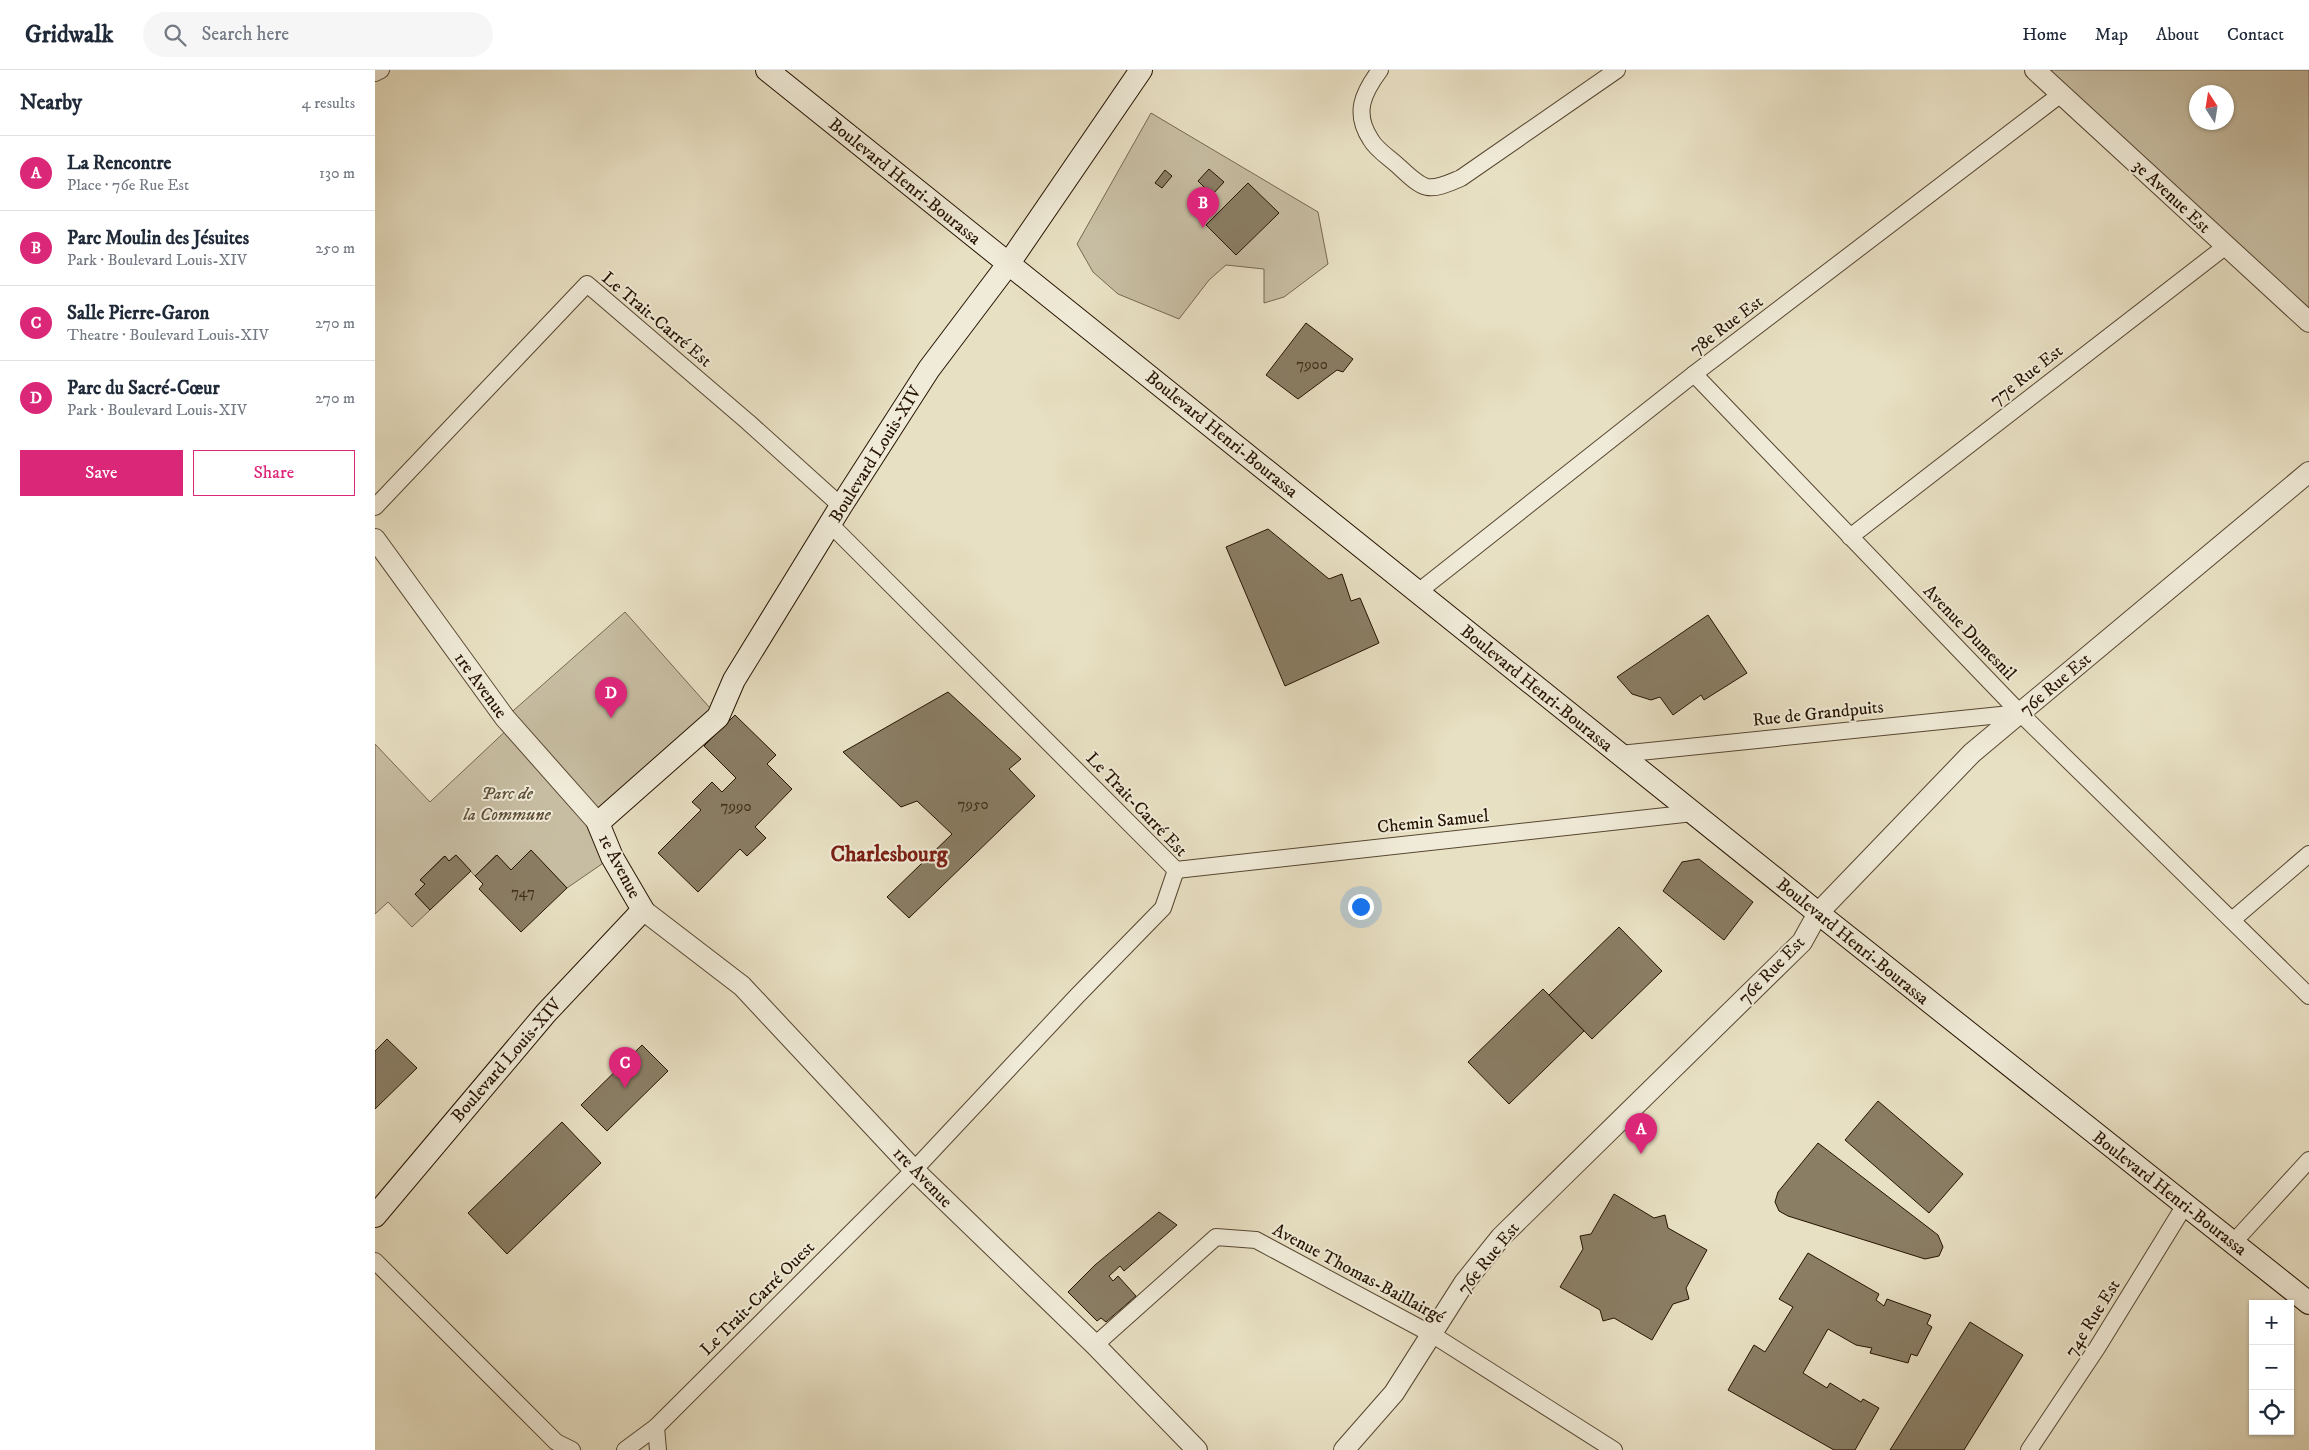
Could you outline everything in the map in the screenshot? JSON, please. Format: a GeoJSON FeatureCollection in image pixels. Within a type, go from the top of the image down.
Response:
{"type":"FeatureCollection","features":[{"type":"Feature","properties":{"kind":"main road","name":"Boulevard Louis-XIV"},"geometry":{"type":"LineString","coordinates":[[597,823],[718,717],[735,680],[836,515],[929,369],[1009,263],[1141,70]]}},
{"type":"Feature","properties":{"kind":"main road","name":"Boulevard Henri-Bourassa"},"geometry":{"type":"LineString","coordinates":[[771,72],[1693,813],[2309,1303]]}},
{"type":"Feature","properties":{"kind":"main road","name":"1e Avenue"},"geometry":{"type":"LineString","coordinates":[[597,823],[612,857],[643,910]]}},
{"type":"Feature","properties":{"kind":"main road","name":"Boulevard Louis-XIV"},"geometry":{"type":"LineString","coordinates":[[375,1216],[546,1013],[643,910]]}},
{"type":"Feature","properties":{"kind":"street"},"geometry":{"type":"LineString","coordinates":[[375,73],[381,70]]}},
{"type":"Feature","properties":{"kind":"street"},"geometry":{"type":"LineString","coordinates":[[1380,70],[1367,88],[1361,106],[1363,125],[1371,142],[1406,174],[1427,187],[1442,185],[1461,178],[1617,70]]}},
{"type":"Feature","properties":{"kind":"street","name":"3e Avenue Est"},"geometry":{"type":"LineString","coordinates":[[2035,70],[2309,322]]}},
{"type":"Feature","properties":{"kind":"street","name":"78e Rue Est"},"geometry":{"type":"LineString","coordinates":[[1418,592],[1693,374],[2061,94]]}},
{"type":"Feature","properties":{"kind":"street","name":"77e Rue Est"},"geometry":{"type":"LineString","coordinates":[[1850,537],[2226,246]]}},
{"type":"Feature","properties":{"kind":"street","name":"Le Trait-Carré Est"},"geometry":{"type":"LineString","coordinates":[[375,507],[587,284],[748,422],[1176,870],[1163,908],[1077,996],[915,1170]]}},
{"type":"Feature","properties":{"kind":"street","name":"Avenue Dumesnil"},"geometry":{"type":"LineString","coordinates":[[1693,374],[2021,712],[2309,996]]}},
{"type":"Feature","properties":{"kind":"street","name":"76e Rue Est"},"geometry":{"type":"LineString","coordinates":[[1344,1450],[1394,1394],[1464,1284],[1501,1237],[1802,942],[1818,913],[1972,753],[2309,472]]}},
{"type":"Feature","properties":{"kind":"street","name":"1re Avenue"},"geometry":{"type":"LineString","coordinates":[[375,539],[505,718],[597,823]]}},
{"type":"Feature","properties":{"kind":"street","name":"Rue de Grandpuits"},"geometry":{"type":"LineString","coordinates":[[1620,754],[2021,712]]}},
{"type":"Feature","properties":{"kind":"street","name":"Chemin Samuel"},"geometry":{"type":"LineString","coordinates":[[1176,870],[1693,813]]}},
{"type":"Feature","properties":{"kind":"street"},"geometry":{"type":"LineString","coordinates":[[2232,920],[2309,854]]}},
{"type":"Feature","properties":{"kind":"street","name":"1re Avenue"},"geometry":{"type":"LineString","coordinates":[[643,910],[742,986],[915,1170],[1095,1345],[1197,1450]]}},
{"type":"Feature","properties":{"kind":"street"},"geometry":{"type":"LineString","coordinates":[[2233,1243],[2309,1160]]}},
{"type":"Feature","properties":{"kind":"street","name":"Le Trait-Carré Ouest"},"geometry":{"type":"LineString","coordinates":[[625,1450],[656,1426],[915,1170]]}},
{"type":"Feature","properties":{"kind":"street","name":"74e Rue Est"},"geometry":{"type":"LineString","coordinates":[[2029,1450],[2097,1348],[2185,1205]]}},
{"type":"Feature","properties":{"kind":"street","name":"Avenue Thomas-Baillairgé"},"geometry":{"type":"LineString","coordinates":[[1095,1345],[1216,1238],[1256,1240],[1433,1335],[1615,1450]]}},
{"type":"Feature","properties":{"kind":"street"},"geometry":{"type":"LineString","coordinates":[[375,1261],[553,1446],[572,1450]]}},
{"type":"Feature","properties":{"kind":"street"},"geometry":{"type":"LineString","coordinates":[[656,1426],[658,1450]]}},
{"type":"Feature","properties":{"kind":"green space"},"geometry":{"type":"Polygon","coordinates":[[[2035,70],[2309,70],[2309,322],[2035,70]]]}},
{"type":"Feature","properties":{"kind":"green space"},"geometry":{"type":"Polygon","coordinates":[[[1151,113],[1318,212],[1328,264],[1284,297],[1264,303],[1264,269],[1226,265],[1209,280],[1179,319],[1118,294],[1093,272],[1077,244],[1151,113]]]}},
{"type":"Feature","properties":{"kind":"green space","name":"Parc de la Commune"},"geometry":{"type":"Polygon","coordinates":[[[625,612],[718,717],[598,823],[612,857],[567,888],[531,851],[511,870],[496,855],[475,876],[456,855],[449,861],[444,856],[420,880],[425,884],[415,894],[430,910],[412,927],[388,902],[375,914],[375,744],[430,802],[511,726],[505,718],[625,612]]]}},
{"type":"Feature","properties":{"kind":"building"},"geometry":{"type":"Polygon","coordinates":[[[1209,169],[1224,182],[1212,195],[1198,181],[1209,169]]]}},
{"type":"Feature","properties":{"kind":"building"},"geometry":{"type":"Polygon","coordinates":[[[1165,170],[1172,176],[1162,188],[1155,183],[1165,170]]]}},
{"type":"Feature","properties":{"kind":"building"},"geometry":{"type":"Polygon","coordinates":[[[1248,183],[1279,213],[1236,255],[1206,225],[1248,183]]]}},
{"type":"Feature","properties":{"kind":"building"},"geometry":{"type":"Polygon","coordinates":[[[1306,323],[1353,359],[1343,372],[1337,370],[1298,399],[1266,375],[1306,323]]]}},
{"type":"Feature","properties":{"kind":"building"},"geometry":{"type":"Polygon","coordinates":[[[1268,529],[1329,579],[1342,574],[1351,601],[1360,598],[1379,643],[1285,686],[1226,547],[1268,529]]]}},
{"type":"Feature","properties":{"kind":"building"},"geometry":{"type":"Polygon","coordinates":[[[1708,615],[1747,673],[1704,700],[1701,695],[1673,715],[1660,697],[1651,700],[1632,694],[1617,677],[1708,615]]]}},
{"type":"Feature","properties":{"kind":"building"},"geometry":{"type":"Polygon","coordinates":[[[948,692],[1021,759],[1009,769],[1035,796],[909,918],[887,897],[952,834],[917,801],[901,807],[843,752],[948,692]]]}},
{"type":"Feature","properties":{"kind":"building"},"geometry":{"type":"Polygon","coordinates":[[[735,715],[776,755],[767,764],[792,789],[755,827],[766,838],[747,856],[740,849],[698,892],[658,853],[701,810],[692,802],[712,782],[722,792],[736,778],[704,746],[735,715]]]}},
{"type":"Feature","properties":{"kind":"building"},"geometry":{"type":"Polygon","coordinates":[[[531,850],[567,888],[521,932],[479,889],[483,884],[475,876],[497,855],[511,870],[531,850]]]}},
{"type":"Feature","properties":{"kind":"building"},"geometry":{"type":"Polygon","coordinates":[[[456,855],[471,871],[430,910],[415,894],[425,884],[420,880],[445,856],[449,861],[456,855]]]}},
{"type":"Feature","properties":{"kind":"building"},"geometry":{"type":"Polygon","coordinates":[[[1699,859],[1753,902],[1724,940],[1663,891],[1682,862],[1699,859]]]}},
{"type":"Feature","properties":{"kind":"building"},"geometry":{"type":"Polygon","coordinates":[[[1619,927],[1662,971],[1592,1039],[1549,995],[1619,927]]]}},
{"type":"Feature","properties":{"kind":"building"},"geometry":{"type":"Polygon","coordinates":[[[1543,989],[1584,1031],[1509,1104],[1468,1062],[1543,989]]]}},
{"type":"Feature","properties":{"kind":"building"},"geometry":{"type":"Polygon","coordinates":[[[387,1039],[417,1068],[375,1109],[375,1051],[387,1039]]]}},
{"type":"Feature","properties":{"kind":"building"},"geometry":{"type":"Polygon","coordinates":[[[642,1045],[668,1071],[607,1131],[581,1105],[642,1045]]]}},
{"type":"Feature","properties":{"kind":"building"},"geometry":{"type":"Polygon","coordinates":[[[1878,1101],[1963,1174],[1929,1213],[1845,1140],[1878,1101]]]}},
{"type":"Feature","properties":{"kind":"building"},"geometry":{"type":"Polygon","coordinates":[[[562,1122],[601,1163],[507,1254],[468,1213],[562,1122]]]}},
{"type":"Feature","properties":{"kind":"building"},"geometry":{"type":"Polygon","coordinates":[[[1818,1143],[1938,1235],[1943,1247],[1939,1256],[1925,1259],[1788,1216],[1779,1211],[1775,1202],[1778,1192],[1818,1143]]]}},
{"type":"Feature","properties":{"kind":"building"},"geometry":{"type":"Polygon","coordinates":[[[1614,1194],[1654,1218],[1665,1215],[1668,1228],[1707,1250],[1686,1288],[1689,1299],[1673,1304],[1652,1340],[1614,1318],[1603,1321],[1600,1310],[1560,1287],[1583,1249],[1580,1236],[1591,1234],[1614,1194]]]}},
{"type":"Feature","properties":{"kind":"building"},"geometry":{"type":"Polygon","coordinates":[[[1159,1212],[1177,1225],[1124,1271],[1120,1266],[1109,1276],[1113,1281],[1118,1276],[1136,1296],[1106,1322],[1101,1318],[1097,1321],[1068,1292],[1095,1265],[1159,1212]]]}},
{"type":"Feature","properties":{"kind":"building"},"geometry":{"type":"Polygon","coordinates":[[[1808,1253],[1879,1294],[1876,1300],[1884,1306],[1887,1299],[1931,1315],[1927,1324],[1932,1327],[1917,1356],[1911,1354],[1908,1363],[1870,1353],[1872,1348],[1856,1345],[1828,1329],[1803,1373],[1827,1388],[1830,1383],[1861,1402],[1863,1399],[1879,1408],[1855,1450],[1834,1450],[1728,1390],[1754,1345],[1765,1352],[1793,1307],[1779,1299],[1808,1253]]]}},
{"type":"Feature","properties":{"kind":"building"},"geometry":{"type":"Polygon","coordinates":[[[1970,1322],[2023,1355],[1964,1450],[1890,1450],[1970,1322]]]}},
{"type":"Feature","properties":{"kind":"place","name":"Parc Moulin des Jésuites"},"geometry":{"type":"Point","coordinates":[1203,228]}},
{"type":"Feature","properties":{"kind":"place","name":"Parc du Sacré-Cœur"},"geometry":{"type":"Point","coordinates":[611,718]}},
{"type":"Feature","properties":{"kind":"place","name":"Salle Pierre-Garon"},"geometry":{"type":"Point","coordinates":[625,1088]}},
{"type":"Feature","properties":{"kind":"place","name":"La Rencontre"},"geometry":{"type":"Point","coordinates":[1641,1154]}},
{"type":"Feature","properties":{"kind":"district","name":"Charlesbourg"},"geometry":{"type":"Point","coordinates":[889,853]}}]}
